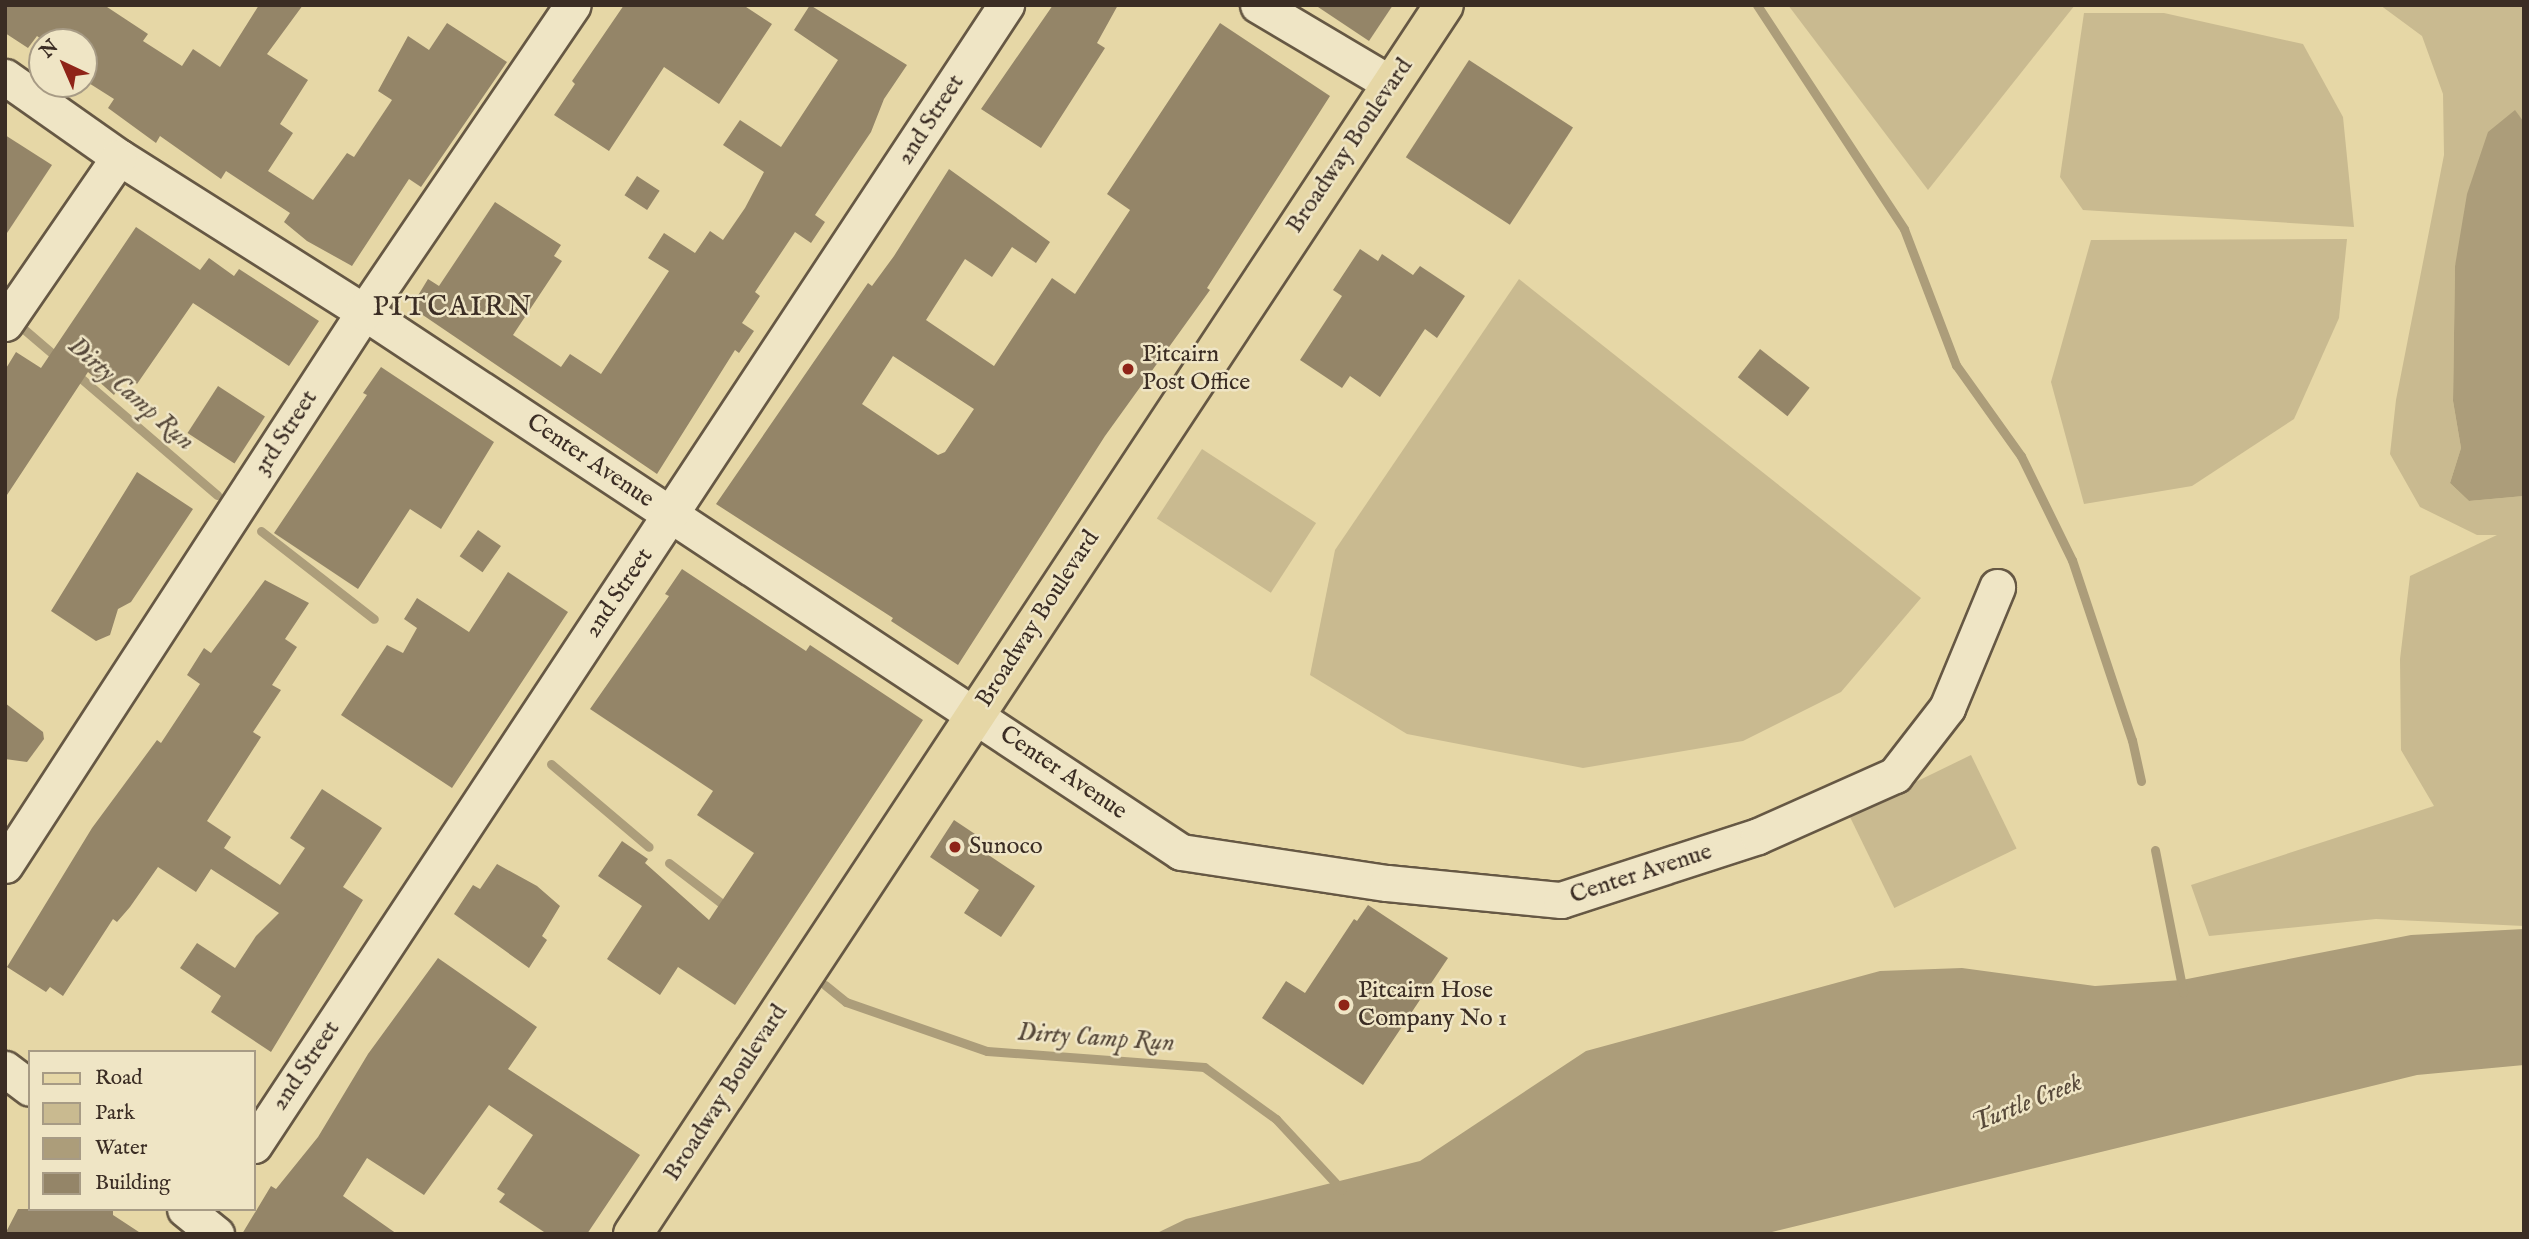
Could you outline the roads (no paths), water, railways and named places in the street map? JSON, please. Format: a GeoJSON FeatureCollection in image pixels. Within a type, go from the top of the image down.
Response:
{"type":"FeatureCollection","features":[{"type":"Feature","properties":{"kind":"main road","name":"Broadway Boulevard"},"geometry":{"type":"LineString","coordinates":[[633,1234],[1444,5]]}},
{"type":"Feature","properties":{"kind":"street","name":"3rd Street"},"geometry":{"type":"LineString","coordinates":[[5,865],[364,312],[573,5]]}},
{"type":"Feature","properties":{"kind":"street","name":"2nd Street"},"geometry":{"type":"LineString","coordinates":[[256,1142],[1006,5]]}},
{"type":"Feature","properties":{"kind":"street"},"geometry":{"type":"LineString","coordinates":[[1258,5],[1391,84]]}},
{"type":"Feature","properties":{"kind":"street","name":"Center Avenue"},"geometry":{"type":"LineString","coordinates":[[5,77],[119,157],[364,312],[1181,852],[1387,883],[1561,900],[1758,836],[1895,775],[1947,708],[1963,678],[1997,587]]}},
{"type":"Feature","properties":{"kind":"street"},"geometry":{"type":"LineString","coordinates":[[5,323],[119,157]]}},
{"type":"Feature","properties":{"kind":"street"},"geometry":{"type":"LineString","coordinates":[[5,1069],[28,1086]]}},
{"type":"Feature","properties":{"kind":"water"},"geometry":{"type":"Polygon","coordinates":[[[2515,110],[2524,122],[2524,496],[2469,501],[2450,483],[2461,448],[2453,401],[2455,266],[2467,194],[2488,132],[2515,110]]]}},
{"type":"Feature","properties":{"kind":"water","name":"Turtle Creek"},"geometry":{"type":"Polygon","coordinates":[[[2524,929],[2524,1065],[2417,1075],[1764,1234],[1155,1234],[1186,1219],[1420,1161],[1586,1051],[1880,971],[1962,968],[2095,986],[2182,980],[2411,935],[2524,929]]]}},
{"type":"Feature","properties":{"kind":"waterway"},"geometry":{"type":"LineString","coordinates":[[1757,5],[1904,229],[1956,365],[2021,456],[2072,560],[2132,740],[2141,781]]}},
{"type":"Feature","properties":{"kind":"waterway","name":"Dirty Camp Run"},"geometry":{"type":"LineString","coordinates":[[19,325],[60,360]]}},
{"type":"Feature","properties":{"kind":"waterway","name":"Dirty Camp Run"},"geometry":{"type":"LineString","coordinates":[[76,374],[217,495]]}},
{"type":"Feature","properties":{"kind":"waterway","name":"Dirty Camp Run"},"geometry":{"type":"LineString","coordinates":[[261,531],[374,619]]}},
{"type":"Feature","properties":{"kind":"waterway","name":"Dirty Camp Run"},"geometry":{"type":"LineString","coordinates":[[551,764],[649,847]]}},
{"type":"Feature","properties":{"kind":"waterway"},"geometry":{"type":"LineString","coordinates":[[2155,850],[2183,992]]}},
{"type":"Feature","properties":{"kind":"waterway","name":"Dirty Camp Run"},"geometry":{"type":"LineString","coordinates":[[669,863],[729,909]]}},
{"type":"Feature","properties":{"kind":"waterway","name":"Dirty Camp Run"},"geometry":{"type":"LineString","coordinates":[[825,985],[846,1002],[987,1051],[1204,1067],[1276,1119],[1342,1190]]}},
{"type":"Feature","properties":{"kind":"place","name":"Pitcairn Post Office"},"geometry":{"type":"Point","coordinates":[1128,369]}},
{"type":"Feature","properties":{"kind":"place","name":"Sunoco"},"geometry":{"type":"Point","coordinates":[955,847]}},
{"type":"Feature","properties":{"kind":"place","name":"Pitcairn Hose Company No 1"},"geometry":{"type":"Point","coordinates":[1344,1005]}},
{"type":"Feature","properties":{"kind":"district","name":"PITCAIRN"},"geometry":{"type":"Point","coordinates":[453,308]}}]}
